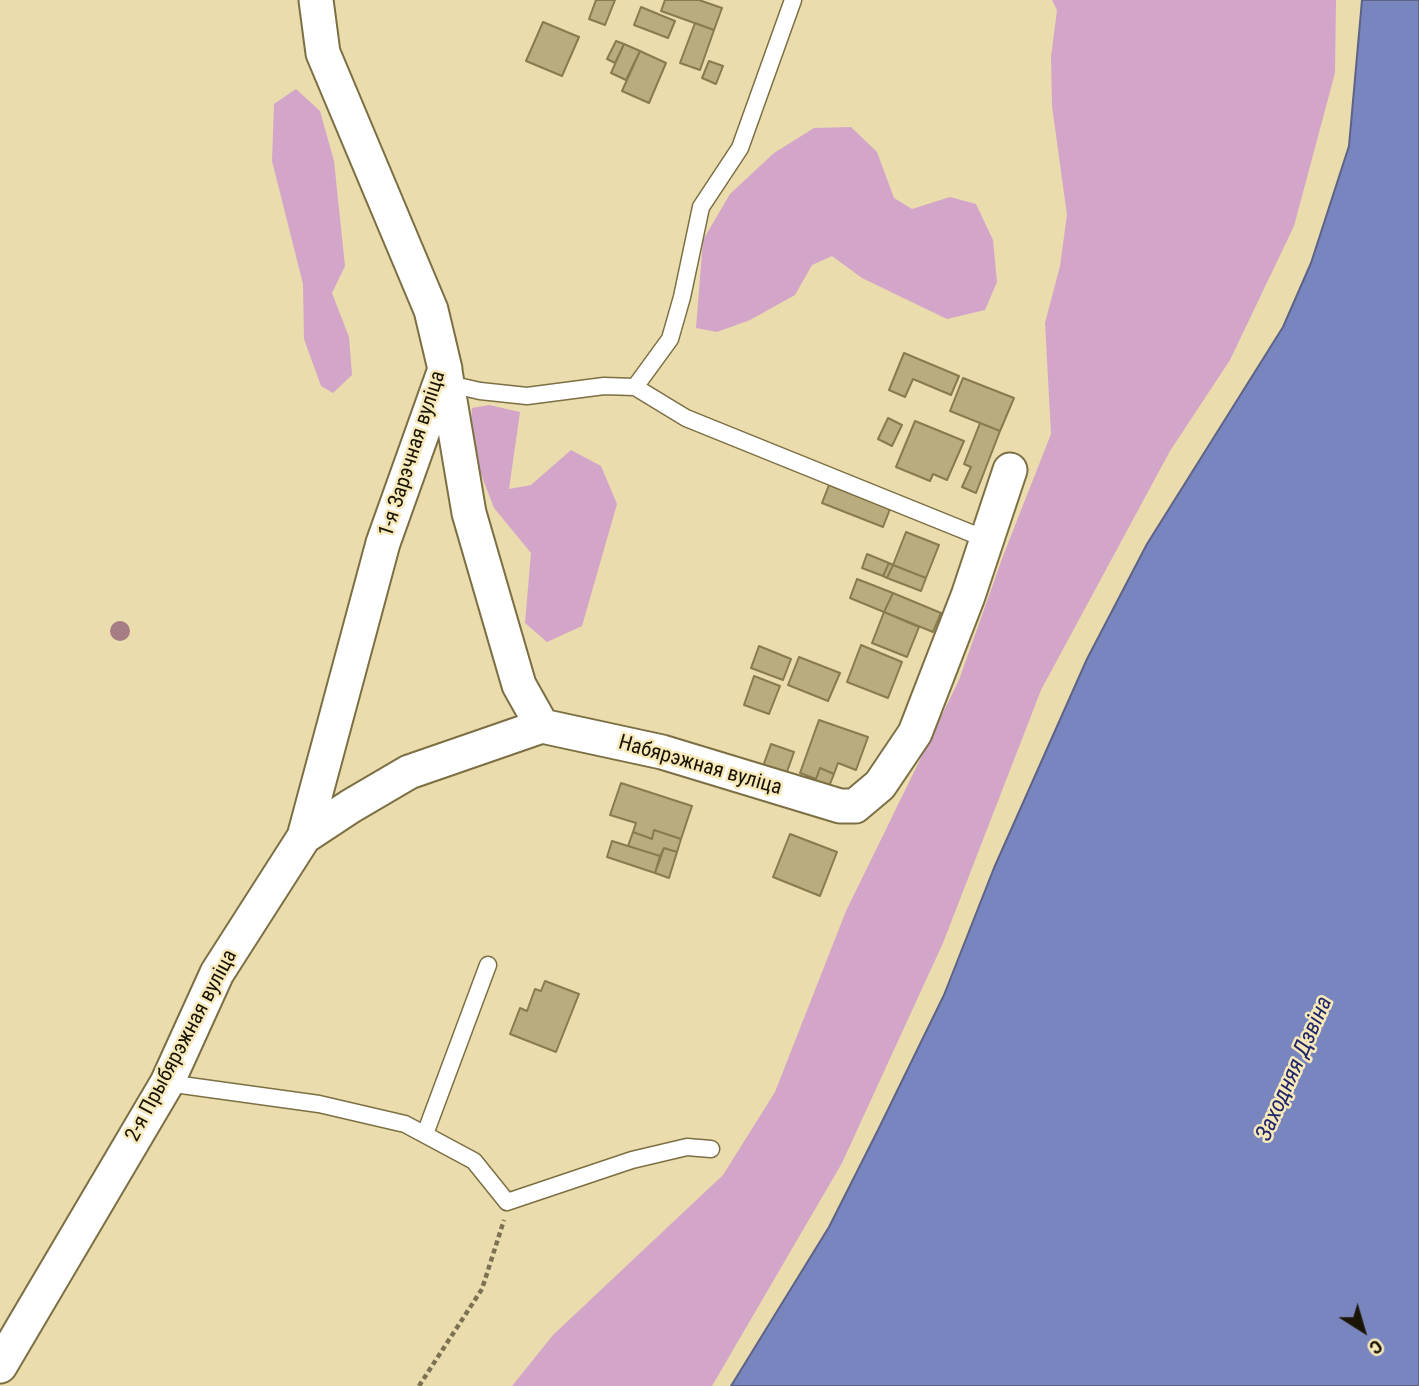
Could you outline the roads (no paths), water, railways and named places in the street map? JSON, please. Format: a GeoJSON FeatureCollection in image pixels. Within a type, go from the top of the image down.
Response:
{"type":"FeatureCollection","features":[{"type":"Feature","properties":{"kind":"street","name":"1-я Зарэчная вуліца"},"geometry":{"type":"LineString","coordinates":[[304,837],[383,542],[447,376],[430,310],[323,53],[319,2]]}},
{"type":"Feature","properties":{"kind":"street"},"geometry":{"type":"LineString","coordinates":[[304,837],[409,772],[542,726],[519,685],[470,513],[447,376]]}},
{"type":"Feature","properties":{"kind":"street","name":"Набярэжная вуліца"},"geometry":{"type":"LineString","coordinates":[[542,726],[662,752],[840,806],[855,806],[880,785],[915,733],[988,540],[1010,470]]}},
{"type":"Feature","properties":{"kind":"street","name":"2-я Прыбярэжная вуліца"},"geometry":{"type":"LineString","coordinates":[[0,1366],[167,1083],[217,973],[304,837]]}},
{"type":"Feature","properties":{"kind":"lane"},"geometry":{"type":"LineString","coordinates":[[635,387],[670,339],[701,207],[740,148],[793,0]]}},
{"type":"Feature","properties":{"kind":"lane"},"geometry":{"type":"LineString","coordinates":[[447,376],[480,391],[527,396],[604,386],[635,387],[686,418],[988,540]]}},
{"type":"Feature","properties":{"kind":"lane"},"geometry":{"type":"LineString","coordinates":[[425,1135],[488,965]]}},
{"type":"Feature","properties":{"kind":"lane"},"geometry":{"type":"LineString","coordinates":[[167,1083],[319,1104],[405,1124],[474,1161],[508,1202],[632,1160],[687,1147],[711,1149]]}},
{"type":"Feature","properties":{"kind":"water","name":"Заходняя Дзвіна"},"geometry":{"type":"Polygon","coordinates":[[[1362,0],[1419,0],[1419,1386],[731,1386],[829,1227],[878,1130],[944,995],[994,868],[1087,659],[1147,544],[1283,327],[1311,263],[1349,146],[1362,0]]]}}]}
